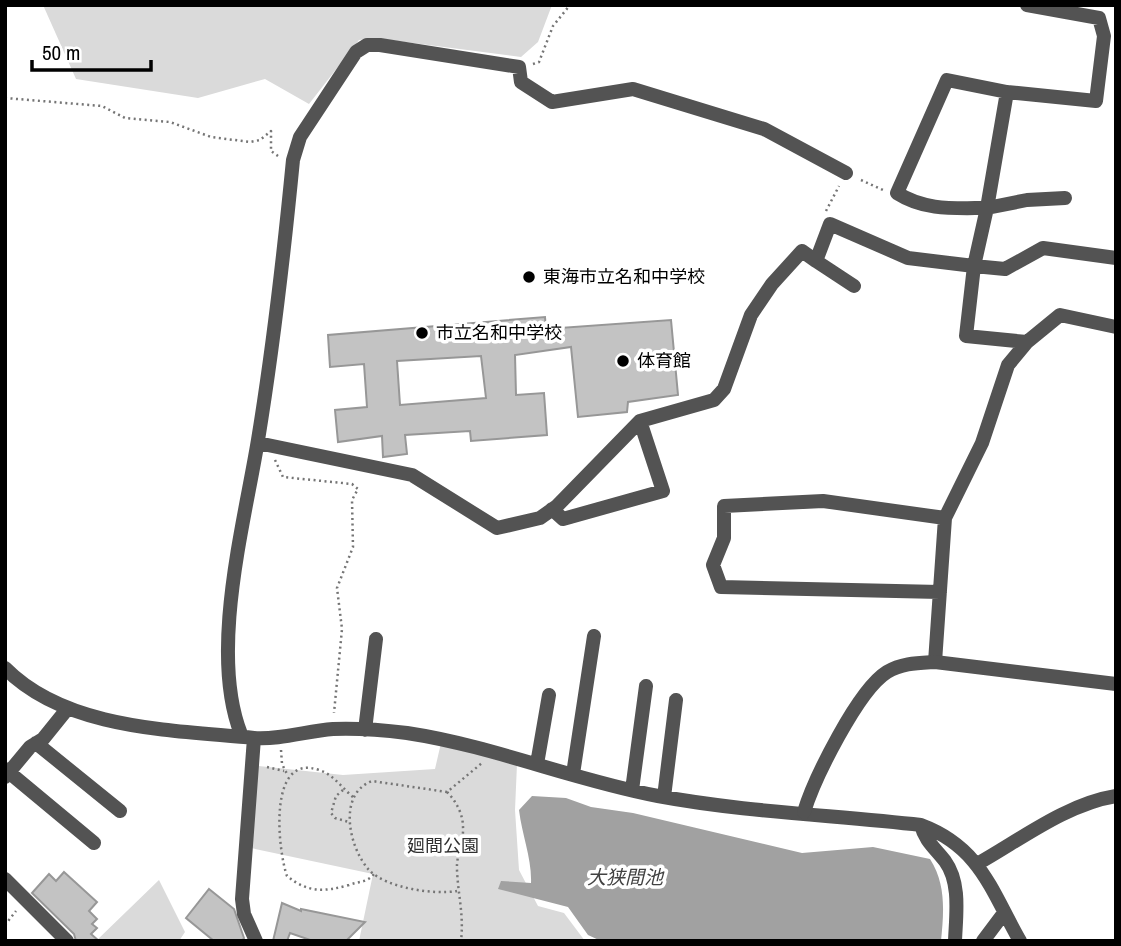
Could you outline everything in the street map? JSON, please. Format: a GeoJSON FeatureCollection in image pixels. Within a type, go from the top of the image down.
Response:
{"type":"FeatureCollection","features":[{"type":"Feature","properties":{"kind":"street"},"geometry":{"type":"LineString","coordinates":[[1027,5],[1099,18],[1104,36],[1096,101],[1007,92],[947,80],[897,193],[912,202],[938,208],[987,208],[1027,200],[1065,198]]}},
{"type":"Feature","properties":{"kind":"street"},"geometry":{"type":"LineString","coordinates":[[256,941],[244,914],[242,899],[247,736],[236,722],[228,663],[229,620],[258,443],[293,160],[300,137],[356,52],[367,45],[447,53],[519,67],[521,82],[552,102],[633,89],[764,129],[846,173]]}},
{"type":"Feature","properties":{"kind":"street"},"geometry":{"type":"LineString","coordinates":[[1007,92],[974,266],[966,336],[1027,342]]}},
{"type":"Feature","properties":{"kind":"street"},"geometry":{"type":"LineString","coordinates":[[816,261],[830,223],[908,258],[1005,269],[1043,248],[1116,258]]}},
{"type":"Feature","properties":{"kind":"street"},"geometry":{"type":"LineString","coordinates":[[258,443],[412,475],[496,528],[540,518],[640,421],[714,400],[724,389],[751,316],[772,284],[802,251],[854,286]]}},
{"type":"Feature","properties":{"kind":"street"},"geometry":{"type":"LineString","coordinates":[[935,662],[945,518],[982,443],[1008,365],[1027,342],[1060,315],[1116,327]]}},
{"type":"Feature","properties":{"kind":"street"},"geometry":{"type":"LineString","coordinates":[[552,509],[563,519],[663,491],[640,421]]}},
{"type":"Feature","properties":{"kind":"street"},"geometry":{"type":"LineString","coordinates":[[940,592],[721,587],[713,565],[724,538],[724,506],[822,501],[945,518]]}},
{"type":"Feature","properties":{"kind":"street"},"geometry":{"type":"LineString","coordinates":[[573,774],[594,636]]}},
{"type":"Feature","properties":{"kind":"street"},"geometry":{"type":"LineString","coordinates":[[365,730],[376,639]]}},
{"type":"Feature","properties":{"kind":"street"},"geometry":{"type":"LineString","coordinates":[[804,812],[809,794],[868,688],[887,672],[908,663],[935,662],[1116,684]]}},
{"type":"Feature","properties":{"kind":"street"},"geometry":{"type":"LineString","coordinates":[[5,668],[18,681],[68,708],[91,717],[140,726],[247,736],[334,729],[404,733],[472,744],[664,797],[741,808],[921,825],[943,834],[965,849],[977,864],[1020,941]]}},
{"type":"Feature","properties":{"kind":"street"},"geometry":{"type":"LineString","coordinates":[[632,790],[646,686]]}},
{"type":"Feature","properties":{"kind":"street"},"geometry":{"type":"LineString","coordinates":[[537,764],[549,695]]}},
{"type":"Feature","properties":{"kind":"street"},"geometry":{"type":"LineString","coordinates":[[664,797],[676,699]]}},
{"type":"Feature","properties":{"kind":"street"},"geometry":{"type":"LineString","coordinates":[[68,708],[51,731],[7,772],[94,843]]}},
{"type":"Feature","properties":{"kind":"street"},"geometry":{"type":"LineString","coordinates":[[36,743],[120,811]]}},
{"type":"Feature","properties":{"kind":"street"},"geometry":{"type":"LineString","coordinates":[[977,864],[1064,814],[1099,799],[1116,796]]}},
{"type":"Feature","properties":{"kind":"street"},"geometry":{"type":"LineString","coordinates":[[921,825],[924,838],[952,873],[957,900],[955,941]]}},
{"type":"Feature","properties":{"kind":"street"},"geometry":{"type":"LineString","coordinates":[[5,879],[67,941]]}},
{"type":"Feature","properties":{"kind":"street"},"geometry":{"type":"LineString","coordinates":[[983,941],[1004,913]]}},
{"type":"Feature","properties":{"kind":"path"},"geometry":{"type":"LineString","coordinates":[[519,67],[539,62],[553,26],[570,5]]}},
{"type":"Feature","properties":{"kind":"path"},"geometry":{"type":"LineString","coordinates":[[5,98],[102,106],[125,118],[170,122],[200,134],[250,142],[260,140],[271,131],[271,151],[293,160]]}},
{"type":"Feature","properties":{"kind":"path"},"geometry":{"type":"LineString","coordinates":[[825,213],[846,173],[884,191]]}},
{"type":"Feature","properties":{"kind":"path"},"geometry":{"type":"LineString","coordinates":[[273,447],[278,472],[283,477],[352,484],[358,489],[352,500],[353,547],[337,588],[342,629],[334,729]]}},
{"type":"Feature","properties":{"kind":"path"},"geometry":{"type":"LineString","coordinates":[[274,751],[287,751]]}},
{"type":"Feature","properties":{"kind":"path"},"geometry":{"type":"LineString","coordinates":[[447,792],[485,761]]}},
{"type":"Feature","properties":{"kind":"path"},"geometry":{"type":"LineString","coordinates":[[263,763],[284,771]]}},
{"type":"Feature","properties":{"kind":"path"},"geometry":{"type":"LineString","coordinates":[[353,797],[334,778],[317,769],[305,768],[289,777],[283,794],[278,827],[282,863],[287,876],[315,891],[334,890],[367,881],[374,874]]}},
{"type":"Feature","properties":{"kind":"path"},"geometry":{"type":"LineString","coordinates":[[457,891],[416,890],[383,880],[374,874],[354,842],[349,821],[353,797],[361,785],[372,781],[447,792],[457,806],[463,827],[457,859],[457,891],[464,915],[461,941]]}},
{"type":"Feature","properties":{"kind":"path"},"geometry":{"type":"LineString","coordinates":[[344,790],[336,796],[331,813],[335,818],[349,821]]}},
{"type":"Feature","properties":{"kind":"green space"},"geometry":{"type":"Polygon","coordinates":[[[43,5],[552,5],[538,42],[521,57],[374,38],[359,40],[309,104],[265,79],[198,98],[76,79],[43,5]]]}},
{"type":"Feature","properties":{"kind":"green space","name":"廻間公園"},"geometry":{"type":"Polygon","coordinates":[[[441,743],[517,764],[515,810],[519,870],[538,906],[564,913],[585,941],[359,941],[373,874],[251,848],[250,765],[343,775],[435,769],[441,743]]]}},
{"type":"Feature","properties":{"kind":"green space"},"geometry":{"type":"Polygon","coordinates":[[[159,880],[185,932],[179,941],[96,941],[159,880]]]}},
{"type":"Feature","properties":{"kind":"water","name":"大狭間池"},"geometry":{"type":"Polygon","coordinates":[[[532,796],[566,798],[591,807],[633,813],[802,853],[873,847],[930,859],[941,888],[941,941],[601,941],[588,935],[568,907],[498,889],[501,881],[531,883],[519,810],[532,796]]]}},
{"type":"Feature","properties":{"kind":"building"},"geometry":{"type":"Polygon","coordinates":[[[545,317],[546,329],[671,320],[678,395],[628,402],[627,412],[578,417],[571,347],[515,355],[516,395],[544,393],[547,435],[471,441],[470,431],[405,435],[407,454],[383,457],[382,436],[338,442],[335,410],[367,407],[364,364],[330,367],[328,335],[545,317]],[[481,356],[397,361],[400,405],[486,398],[481,356]]]}},
{"type":"Feature","properties":{"kind":"building"},"geometry":{"type":"Polygon","coordinates":[[[64,872],[97,902],[89,911],[97,919],[92,924],[97,928],[91,934],[99,941],[76,941],[74,934],[32,893],[49,874],[56,881],[64,872]]]}},
{"type":"Feature","properties":{"kind":"building"},"geometry":{"type":"Polygon","coordinates":[[[209,889],[234,909],[244,938],[242,941],[214,941],[186,918],[209,889]]]}},
{"type":"Feature","properties":{"kind":"building"},"geometry":{"type":"Polygon","coordinates":[[[282,903],[301,911],[365,922],[346,941],[313,941],[290,933],[287,941],[273,941],[282,903]]]}},
{"type":"Feature","properties":{"kind":"place","name":"東海市立名和中学校"},"geometry":{"type":"Point","coordinates":[529,277]}},
{"type":"Feature","properties":{"kind":"place","name":"市立名和中学校"},"geometry":{"type":"Point","coordinates":[422,333]}},
{"type":"Feature","properties":{"kind":"place","name":"体育館"},"geometry":{"type":"Point","coordinates":[623,361]}}]}
